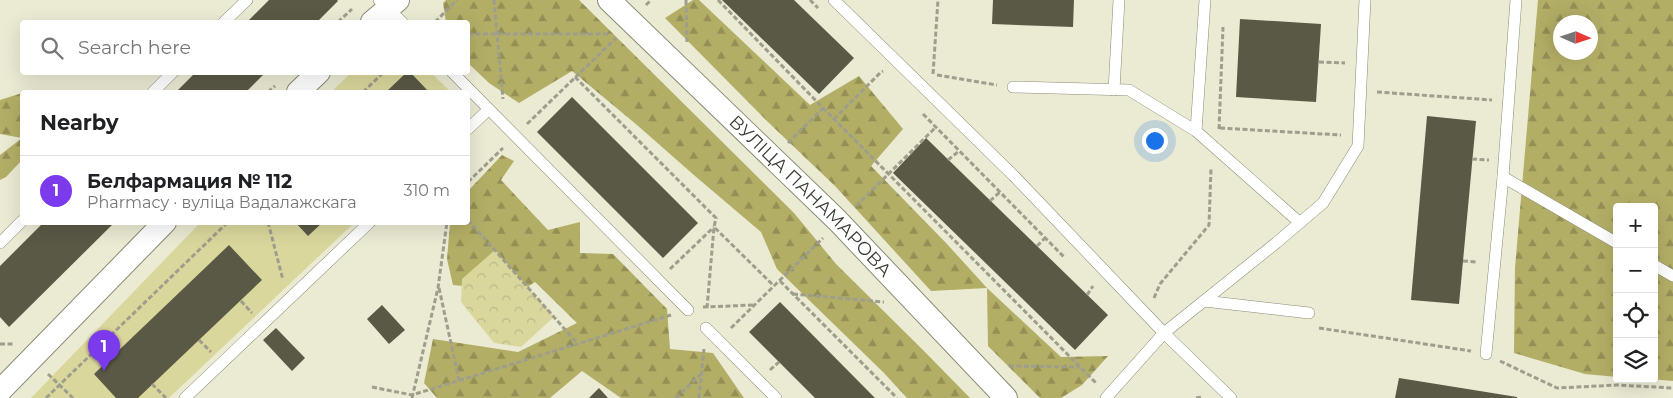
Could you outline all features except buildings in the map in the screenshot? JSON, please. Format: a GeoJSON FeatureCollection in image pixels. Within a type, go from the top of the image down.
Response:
{"type":"FeatureCollection","features":[{"type":"Feature","properties":{"kind":"street","name":"ВУЛІЦА ПАНАМАРОВА"},"geometry":{"type":"LineString","coordinates":[[609,0],[844,215],[1006,398]]}},
{"type":"Feature","properties":{"kind":"street"},"geometry":{"type":"LineString","coordinates":[[300,90],[316,75]]}},
{"type":"Feature","properties":{"kind":"street"},"geometry":{"type":"LineString","coordinates":[[0,391],[24,351],[162,225]]}},
{"type":"Feature","properties":{"kind":"lane"},"geometry":{"type":"LineString","coordinates":[[226,20],[247,0]]}},
{"type":"Feature","properties":{"kind":"lane"},"geometry":{"type":"LineString","coordinates":[[834,0],[1014,176],[1164,333],[1231,398]]}},
{"type":"Feature","properties":{"kind":"lane"},"geometry":{"type":"LineString","coordinates":[[1114,90],[1119,0]]}},
{"type":"Feature","properties":{"kind":"lane"},"geometry":{"type":"LineString","coordinates":[[1196,131],[1205,0]]}},
{"type":"Feature","properties":{"kind":"lane"},"geometry":{"type":"LineString","coordinates":[[1106,398],[1164,333],[1323,203],[1358,146],[1365,0]]}},
{"type":"Feature","properties":{"kind":"lane"},"geometry":{"type":"LineString","coordinates":[[1486,354],[1504,177],[1516,0]]}},
{"type":"Feature","properties":{"kind":"lane"},"geometry":{"type":"LineString","coordinates":[[155,90],[170,75]]}},
{"type":"Feature","properties":{"kind":"lane"},"geometry":{"type":"LineString","coordinates":[[455,75],[469,90]]}},
{"type":"Feature","properties":{"kind":"lane"},"geometry":{"type":"LineString","coordinates":[[1013,87],[1129,90],[1196,131],[1299,222]]}},
{"type":"Feature","properties":{"kind":"lane"},"geometry":{"type":"LineString","coordinates":[[470,91],[688,310]]}},
{"type":"Feature","properties":{"kind":"lane"},"geometry":{"type":"LineString","coordinates":[[470,127],[488,110]]}},
{"type":"Feature","properties":{"kind":"lane"},"geometry":{"type":"LineString","coordinates":[[1504,177],[1613,241]]}},
{"type":"Feature","properties":{"kind":"lane"},"geometry":{"type":"LineString","coordinates":[[0,243],[20,223]]}},
{"type":"Feature","properties":{"kind":"lane"},"geometry":{"type":"LineString","coordinates":[[186,398],[367,225]]}},
{"type":"Feature","properties":{"kind":"lane"},"geometry":{"type":"LineString","coordinates":[[1658,267],[1673,276]]}},
{"type":"Feature","properties":{"kind":"lane"},"geometry":{"type":"LineString","coordinates":[[1204,301],[1309,313]]}},
{"type":"Feature","properties":{"kind":"lane"},"geometry":{"type":"LineString","coordinates":[[706,328],[776,398]]}},
{"type":"Feature","properties":{"kind":"path"},"geometry":{"type":"LineString","coordinates":[[438,20],[457,0]]}},
{"type":"Feature","properties":{"kind":"path"},"geometry":{"type":"LineString","coordinates":[[494,0],[503,105]]}},
{"type":"Feature","properties":{"kind":"path"},"geometry":{"type":"LineString","coordinates":[[686,0],[686,44]]}},
{"type":"Feature","properties":{"kind":"path"},"geometry":{"type":"LineString","coordinates":[[718,0],[1100,386]]}},
{"type":"Feature","properties":{"kind":"path"},"geometry":{"type":"LineString","coordinates":[[810,0],[822,13]]}},
{"type":"Feature","properties":{"kind":"path"},"geometry":{"type":"LineString","coordinates":[[934,74],[938,0]]}},
{"type":"Feature","properties":{"kind":"path"},"geometry":{"type":"LineString","coordinates":[[340,20],[355,6]]}},
{"type":"Feature","properties":{"kind":"path"},"geometry":{"type":"LineString","coordinates":[[1146,314],[1160,284],[1209,226],[1212,145],[1219,128],[1223,20]]}},
{"type":"Feature","properties":{"kind":"path"},"geometry":{"type":"LineString","coordinates":[[470,34],[620,34],[470,180]]}},
{"type":"Feature","properties":{"kind":"path"},"geometry":{"type":"LineString","coordinates":[[1319,62],[1362,64]]}},
{"type":"Feature","properties":{"kind":"path"},"geometry":{"type":"LineString","coordinates":[[874,65],[888,79]]}},
{"type":"Feature","properties":{"kind":"path"},"geometry":{"type":"LineString","coordinates":[[365,90],[381,75]]}},
{"type":"Feature","properties":{"kind":"path"},"geometry":{"type":"LineString","coordinates":[[575,77],[716,218],[714,227],[664,275]]}},
{"type":"Feature","properties":{"kind":"path"},"geometry":{"type":"LineString","coordinates":[[1361,91],[1509,101]]}},
{"type":"Feature","properties":{"kind":"path"},"geometry":{"type":"LineString","coordinates":[[785,146],[823,108]]}},
{"type":"Feature","properties":{"kind":"path"},"geometry":{"type":"LineString","coordinates":[[922,114],[1066,259]]}},
{"type":"Feature","properties":{"kind":"path"},"geometry":{"type":"LineString","coordinates":[[731,329],[822,240],[844,215],[936,127]]}},
{"type":"Feature","properties":{"kind":"path"},"geometry":{"type":"LineString","coordinates":[[1219,128],[1359,136]]}},
{"type":"Feature","properties":{"kind":"path"},"geometry":{"type":"LineString","coordinates":[[948,160],[959,151]]}},
{"type":"Feature","properties":{"kind":"path"},"geometry":{"type":"LineString","coordinates":[[990,201],[1000,192]]}},
{"type":"Feature","properties":{"kind":"path"},"geometry":{"type":"LineString","coordinates":[[470,222],[577,343]]}},
{"type":"Feature","properties":{"kind":"path"},"geometry":{"type":"LineString","coordinates":[[46,398],[225,225]]}},
{"type":"Feature","properties":{"kind":"path"},"geometry":{"type":"LineString","coordinates":[[269,225],[285,288]]}},
{"type":"Feature","properties":{"kind":"path"},"geometry":{"type":"LineString","coordinates":[[412,396],[438,288],[447,225]]}},
{"type":"Feature","properties":{"kind":"path"},"geometry":{"type":"LineString","coordinates":[[714,227],[774,286]]}},
{"type":"Feature","properties":{"kind":"path"},"geometry":{"type":"LineString","coordinates":[[1037,246],[1045,238]]}},
{"type":"Feature","properties":{"kind":"path"},"geometry":{"type":"LineString","coordinates":[[1086,279],[1093,286],[1087,295]]}},
{"type":"Feature","properties":{"kind":"path"},"geometry":{"type":"LineString","coordinates":[[780,281],[897,398]]}},
{"type":"Feature","properties":{"kind":"path"},"geometry":{"type":"LineString","coordinates":[[438,288],[459,380]]}},
{"type":"Feature","properties":{"kind":"path"},"geometry":{"type":"LineString","coordinates":[[793,294],[884,302]]}},
{"type":"Feature","properties":{"kind":"path"},"geometry":{"type":"LineString","coordinates":[[241,300],[255,316]]}},
{"type":"Feature","properties":{"kind":"path"},"geometry":{"type":"LineString","coordinates":[[372,387],[412,396],[577,343],[688,310],[707,306],[755,305]]}},
{"type":"Feature","properties":{"kind":"path"},"geometry":{"type":"LineString","coordinates":[[1311,327],[1486,354],[1556,388],[1617,385],[1673,388]]}},
{"type":"Feature","properties":{"kind":"path"},"geometry":{"type":"LineString","coordinates":[[199,340],[214,355]]}},
{"type":"Feature","properties":{"kind":"path"},"geometry":{"type":"LineString","coordinates":[[0,344],[24,351],[73,398]]}},
{"type":"Feature","properties":{"kind":"path"},"geometry":{"type":"LineString","coordinates":[[1003,366],[1080,367]]}},
{"type":"Feature","properties":{"kind":"path"},"geometry":{"type":"LineString","coordinates":[[676,398],[702,373]]}},
{"type":"Feature","properties":{"kind":"path"},"geometry":{"type":"LineString","coordinates":[[152,384],[166,398]]}},
{"type":"Feature","properties":{"kind":"path"},"geometry":{"type":"LineString","coordinates":[[1196,398],[1202,397]]}},
{"type":"Feature","properties":{"kind":"green space"},"geometry":{"type":"Polygon","coordinates":[[[446,0],[579,0],[794,213],[836,264],[970,398],[907,398],[883,372],[777,269],[761,232],[637,125],[572,71],[519,103],[489,83],[470,65],[470,20],[446,20],[443,3],[446,0]]]}},
{"type":"Feature","properties":{"kind":"green space"},"geometry":{"type":"Polygon","coordinates":[[[693,0],[699,0],[810,105],[859,76],[903,129],[871,166],[987,288],[931,291],[835,186],[769,123],[665,18],[693,0]]]}},
{"type":"Feature","properties":{"kind":"green space"},"geometry":{"type":"Polygon","coordinates":[[[1538,0],[1673,0],[1673,381],[1658,380],[1658,203],[1613,203],[1613,377],[1585,374],[1514,353],[1515,268],[1538,0]]]}},
{"type":"Feature","properties":{"kind":"green space"},"geometry":{"type":"Polygon","coordinates":[[[349,75],[433,75],[449,90],[333,90],[349,75]]]}},
{"type":"Feature","properties":{"kind":"green space"},"geometry":{"type":"Polygon","coordinates":[[[20,94],[20,138],[0,134],[0,100],[20,94]]]}},
{"type":"Feature","properties":{"kind":"green space"},"geometry":{"type":"Polygon","coordinates":[[[20,140],[20,162],[6,177],[0,180],[0,155],[20,140]]]}},
{"type":"Feature","properties":{"kind":"green space"},"geometry":{"type":"Polygon","coordinates":[[[502,155],[514,161],[501,180],[548,230],[580,222],[580,253],[613,254],[667,309],[670,349],[713,353],[744,398],[621,398],[582,371],[550,398],[437,398],[424,383],[433,339],[518,352],[577,323],[535,282],[514,296],[493,289],[453,285],[447,259],[450,225],[470,225],[470,189],[502,155]]]}},
{"type":"Feature","properties":{"kind":"green space"},"geometry":{"type":"Polygon","coordinates":[[[198,225],[352,225],[169,398],[31,398],[198,225]]]}},
{"type":"Feature","properties":{"kind":"green space"},"geometry":{"type":"Polygon","coordinates":[[[495,250],[554,317],[521,347],[494,343],[461,302],[462,279],[495,250]]]}},
{"type":"Feature","properties":{"kind":"green space"},"geometry":{"type":"Polygon","coordinates":[[[987,288],[1061,357],[1108,356],[1082,385],[1061,398],[1040,398],[988,346],[987,288]]]}},
{"type":"Feature","properties":{"kind":"place","name":"Белфармация № 112"},"geometry":{"type":"Point","coordinates":[104,371]}}]}
